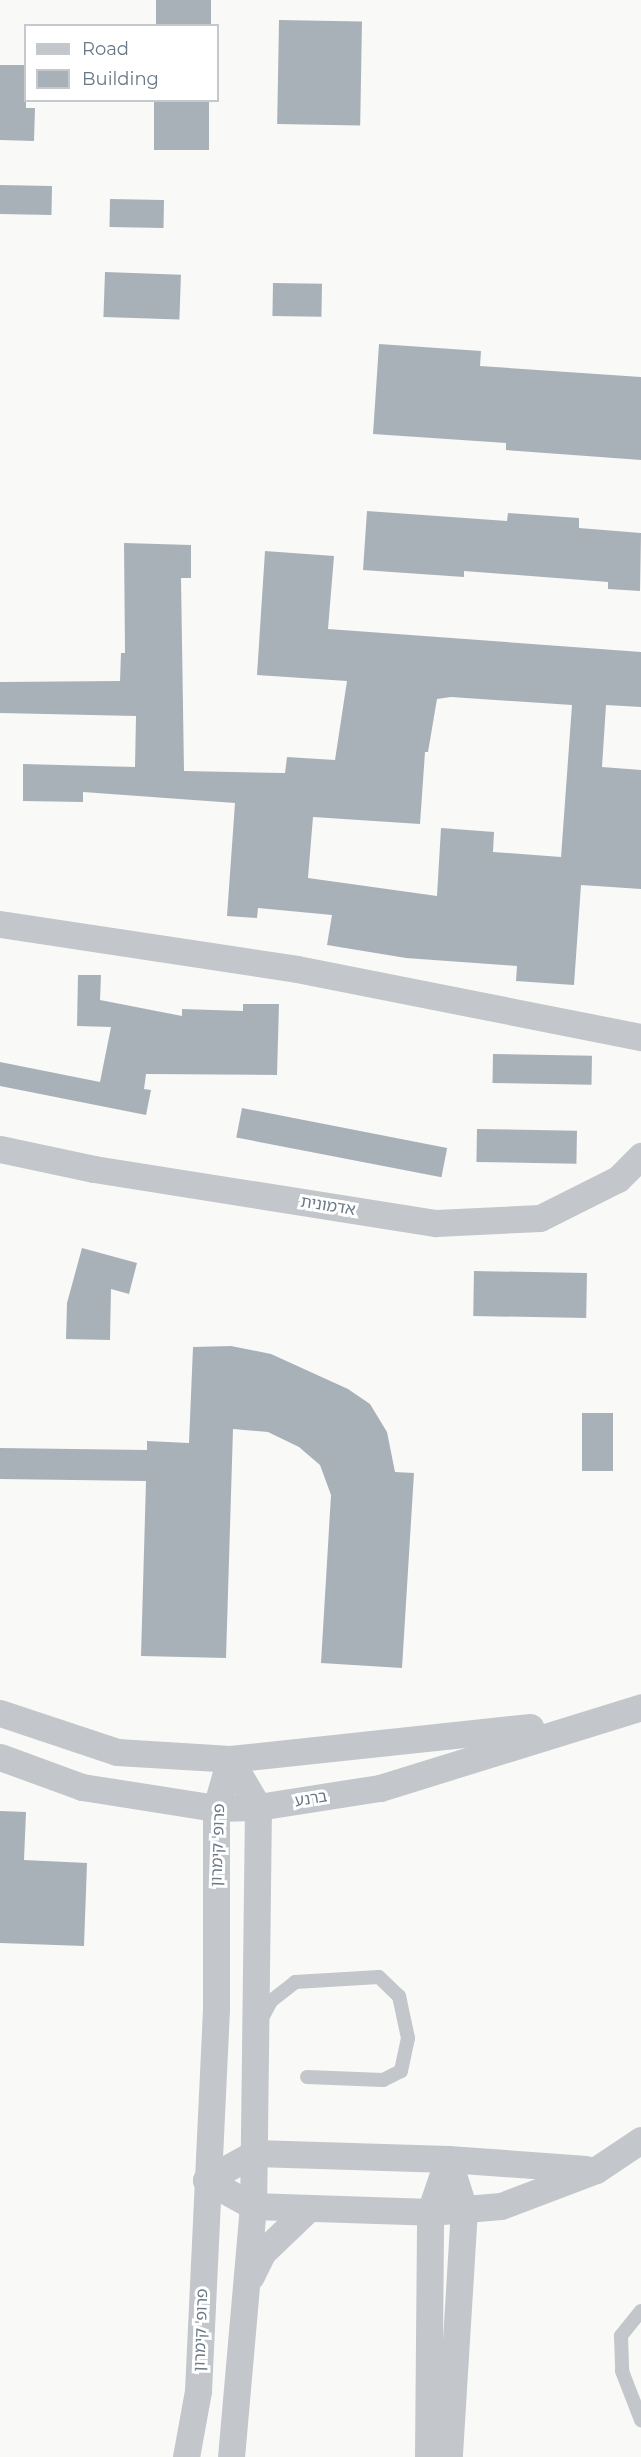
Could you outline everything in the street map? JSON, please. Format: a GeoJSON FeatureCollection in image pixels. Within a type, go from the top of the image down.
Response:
{"type":"FeatureCollection","features":[{"type":"Feature","properties":{"kind":"street"},"geometry":{"type":"LineString","coordinates":[[0,924],[297,969],[641,1037]]}},
{"type":"Feature","properties":{"kind":"street","name":"אדמונית"},"geometry":{"type":"LineString","coordinates":[[0,1149],[94,1169],[436,1223],[540,1218],[618,1179],[641,1156]]}},
{"type":"Feature","properties":{"kind":"street","name":"ברנע"},"geometry":{"type":"LineString","coordinates":[[0,1713],[117,1752],[230,1759],[487,1734],[629,1710]]}},
{"type":"Feature","properties":{"kind":"street","name":"ברנע"},"geometry":{"type":"LineString","coordinates":[[0,1757],[82,1787],[216,1808],[258,1807],[380,1788],[629,1710]]}},
{"type":"Feature","properties":{"kind":"street","name":"פרופ' קימרון"},"geometry":{"type":"LineString","coordinates":[[230,1759],[258,1807]]}},
{"type":"Feature","properties":{"kind":"street","name":"פרופ' קימרון"},"geometry":{"type":"LineString","coordinates":[[186,2457],[198,2391],[216,2008],[216,1808],[230,1759]]}},
{"type":"Feature","properties":{"kind":"street"},"geometry":{"type":"LineString","coordinates":[[231,2457],[253,2206],[258,1807]]}},
{"type":"Feature","properties":{"kind":"street"},"geometry":{"type":"LineString","coordinates":[[207,2180],[253,2206],[430,2212],[501,2206],[596,2170],[641,2140]]}},
{"type":"Feature","properties":{"kind":"street"},"geometry":{"type":"LineString","coordinates":[[207,2180],[255,2153],[448,2159],[596,2170]]}},
{"type":"Feature","properties":{"kind":"street"},"geometry":{"type":"LineString","coordinates":[[448,2159],[464,2209],[449,2457]]}},
{"type":"Feature","properties":{"kind":"street"},"geometry":{"type":"LineString","coordinates":[[428,2457],[430,2212],[448,2159]]}},
{"type":"Feature","properties":{"kind":"street"},"geometry":{"type":"LineString","coordinates":[[246,2288],[262,2253],[309,2208]]}},
{"type":"Feature","properties":{"kind":"lane"},"geometry":{"type":"LineString","coordinates":[[255,2030],[271,2001],[295,1982],[379,1977],[399,1996],[408,2038],[401,2071],[383,2080],[308,2077]]}},
{"type":"Feature","properties":{"kind":"lane"},"geometry":{"type":"LineString","coordinates":[[641,2311],[621,2336],[622,2371],[641,2420]]}},
{"type":"Feature","properties":{"kind":"building"},"geometry":{"type":"Polygon","coordinates":[[[156,0],[211,0],[211,24],[156,24],[156,0]]]}},
{"type":"Feature","properties":{"kind":"building"},"geometry":{"type":"Polygon","coordinates":[[[279,20],[362,21],[360,125],[277,124],[279,20]]]}},
{"type":"Feature","properties":{"kind":"building"},"geometry":{"type":"Polygon","coordinates":[[[0,65],[24,65],[24,102],[26,102],[26,108],[35,108],[34,141],[0,140],[0,65]]]}},
{"type":"Feature","properties":{"kind":"building"},"geometry":{"type":"Polygon","coordinates":[[[154,102],[209,102],[209,150],[154,150],[154,102]]]}},
{"type":"Feature","properties":{"kind":"building"},"geometry":{"type":"Polygon","coordinates":[[[0,185],[52,186],[51,215],[0,214],[0,185]]]}},
{"type":"Feature","properties":{"kind":"building"},"geometry":{"type":"Polygon","coordinates":[[[110,199],[164,200],[164,228],[110,227],[110,199]]]}},
{"type":"Feature","properties":{"kind":"building"},"geometry":{"type":"Polygon","coordinates":[[[105,272],[181,275],[179,320],[103,317],[105,272]]]}},
{"type":"Feature","properties":{"kind":"building"},"geometry":{"type":"Polygon","coordinates":[[[273,283],[322,284],[321,317],[272,316],[273,283]]]}},
{"type":"Feature","properties":{"kind":"building"},"geometry":{"type":"Polygon","coordinates":[[[379,344],[481,351],[480,366],[641,377],[641,460],[506,450],[506,443],[373,434],[379,344]]]}},
{"type":"Feature","properties":{"kind":"building"},"geometry":{"type":"Polygon","coordinates":[[[367,511],[507,521],[508,513],[579,518],[579,528],[641,533],[640,591],[608,589],[608,582],[464,571],[464,577],[363,570],[367,511]]]}},
{"type":"Feature","properties":{"kind":"building"},"geometry":{"type":"Polygon","coordinates":[[[124,543],[191,545],[191,578],[181,578],[184,771],[285,773],[287,757],[335,760],[347,681],[257,675],[265,551],[334,556],[328,629],[641,652],[641,707],[606,705],[602,767],[641,770],[641,889],[581,885],[574,985],[516,981],[517,966],[406,958],[327,945],[332,915],[258,908],[257,918],[227,916],[235,803],[83,792],[83,802],[23,801],[23,764],[135,767],[136,716],[0,713],[0,682],[120,681],[121,653],[125,653],[124,543]],[[451,697],[437,699],[428,752],[425,752],[420,824],[313,817],[308,878],[437,896],[441,828],[494,832],[493,852],[561,857],[572,705],[451,697]]]}},
{"type":"Feature","properties":{"kind":"building"},"geometry":{"type":"Polygon","coordinates":[[[78,975],[101,975],[100,1000],[182,1016],[182,1009],[243,1011],[243,1004],[279,1004],[277,1075],[146,1074],[144,1089],[151,1090],[146,1115],[0,1086],[0,1062],[100,1082],[111,1027],[77,1026],[78,975]]]}},
{"type":"Feature","properties":{"kind":"building"},"geometry":{"type":"Polygon","coordinates":[[[493,1054],[592,1056],[591,1085],[492,1083],[493,1054]]]}},
{"type":"Feature","properties":{"kind":"building"},"geometry":{"type":"Polygon","coordinates":[[[242,1108],[447,1148],[441,1177],[236,1137],[242,1108]]]}},
{"type":"Feature","properties":{"kind":"building"},"geometry":{"type":"Polygon","coordinates":[[[477,1129],[577,1131],[576,1164],[476,1162],[477,1129]]]}},
{"type":"Feature","properties":{"kind":"building"},"geometry":{"type":"Polygon","coordinates":[[[82,1248],[137,1263],[129,1294],[111,1289],[110,1340],[66,1339],[67,1303],[82,1248]]]}},
{"type":"Feature","properties":{"kind":"building"},"geometry":{"type":"Polygon","coordinates":[[[474,1271],[587,1273],[586,1318],[473,1316],[474,1271]]]}},
{"type":"Feature","properties":{"kind":"building"},"geometry":{"type":"Polygon","coordinates":[[[231,1346],[271,1354],[348,1389],[370,1404],[387,1432],[395,1472],[414,1473],[402,1668],[321,1663],[331,1495],[320,1465],[299,1447],[268,1432],[233,1429],[226,1658],[141,1656],[146,1481],[0,1479],[0,1448],[147,1450],[147,1441],[189,1443],[193,1347],[231,1346]]]}},
{"type":"Feature","properties":{"kind":"building"},"geometry":{"type":"Polygon","coordinates":[[[582,1413],[613,1413],[613,1471],[582,1471],[582,1413]]]}},
{"type":"Feature","properties":{"kind":"building"},"geometry":{"type":"Polygon","coordinates":[[[0,1811],[26,1812],[24,1860],[87,1863],[84,1946],[0,1943],[0,1811]]]}}]}
